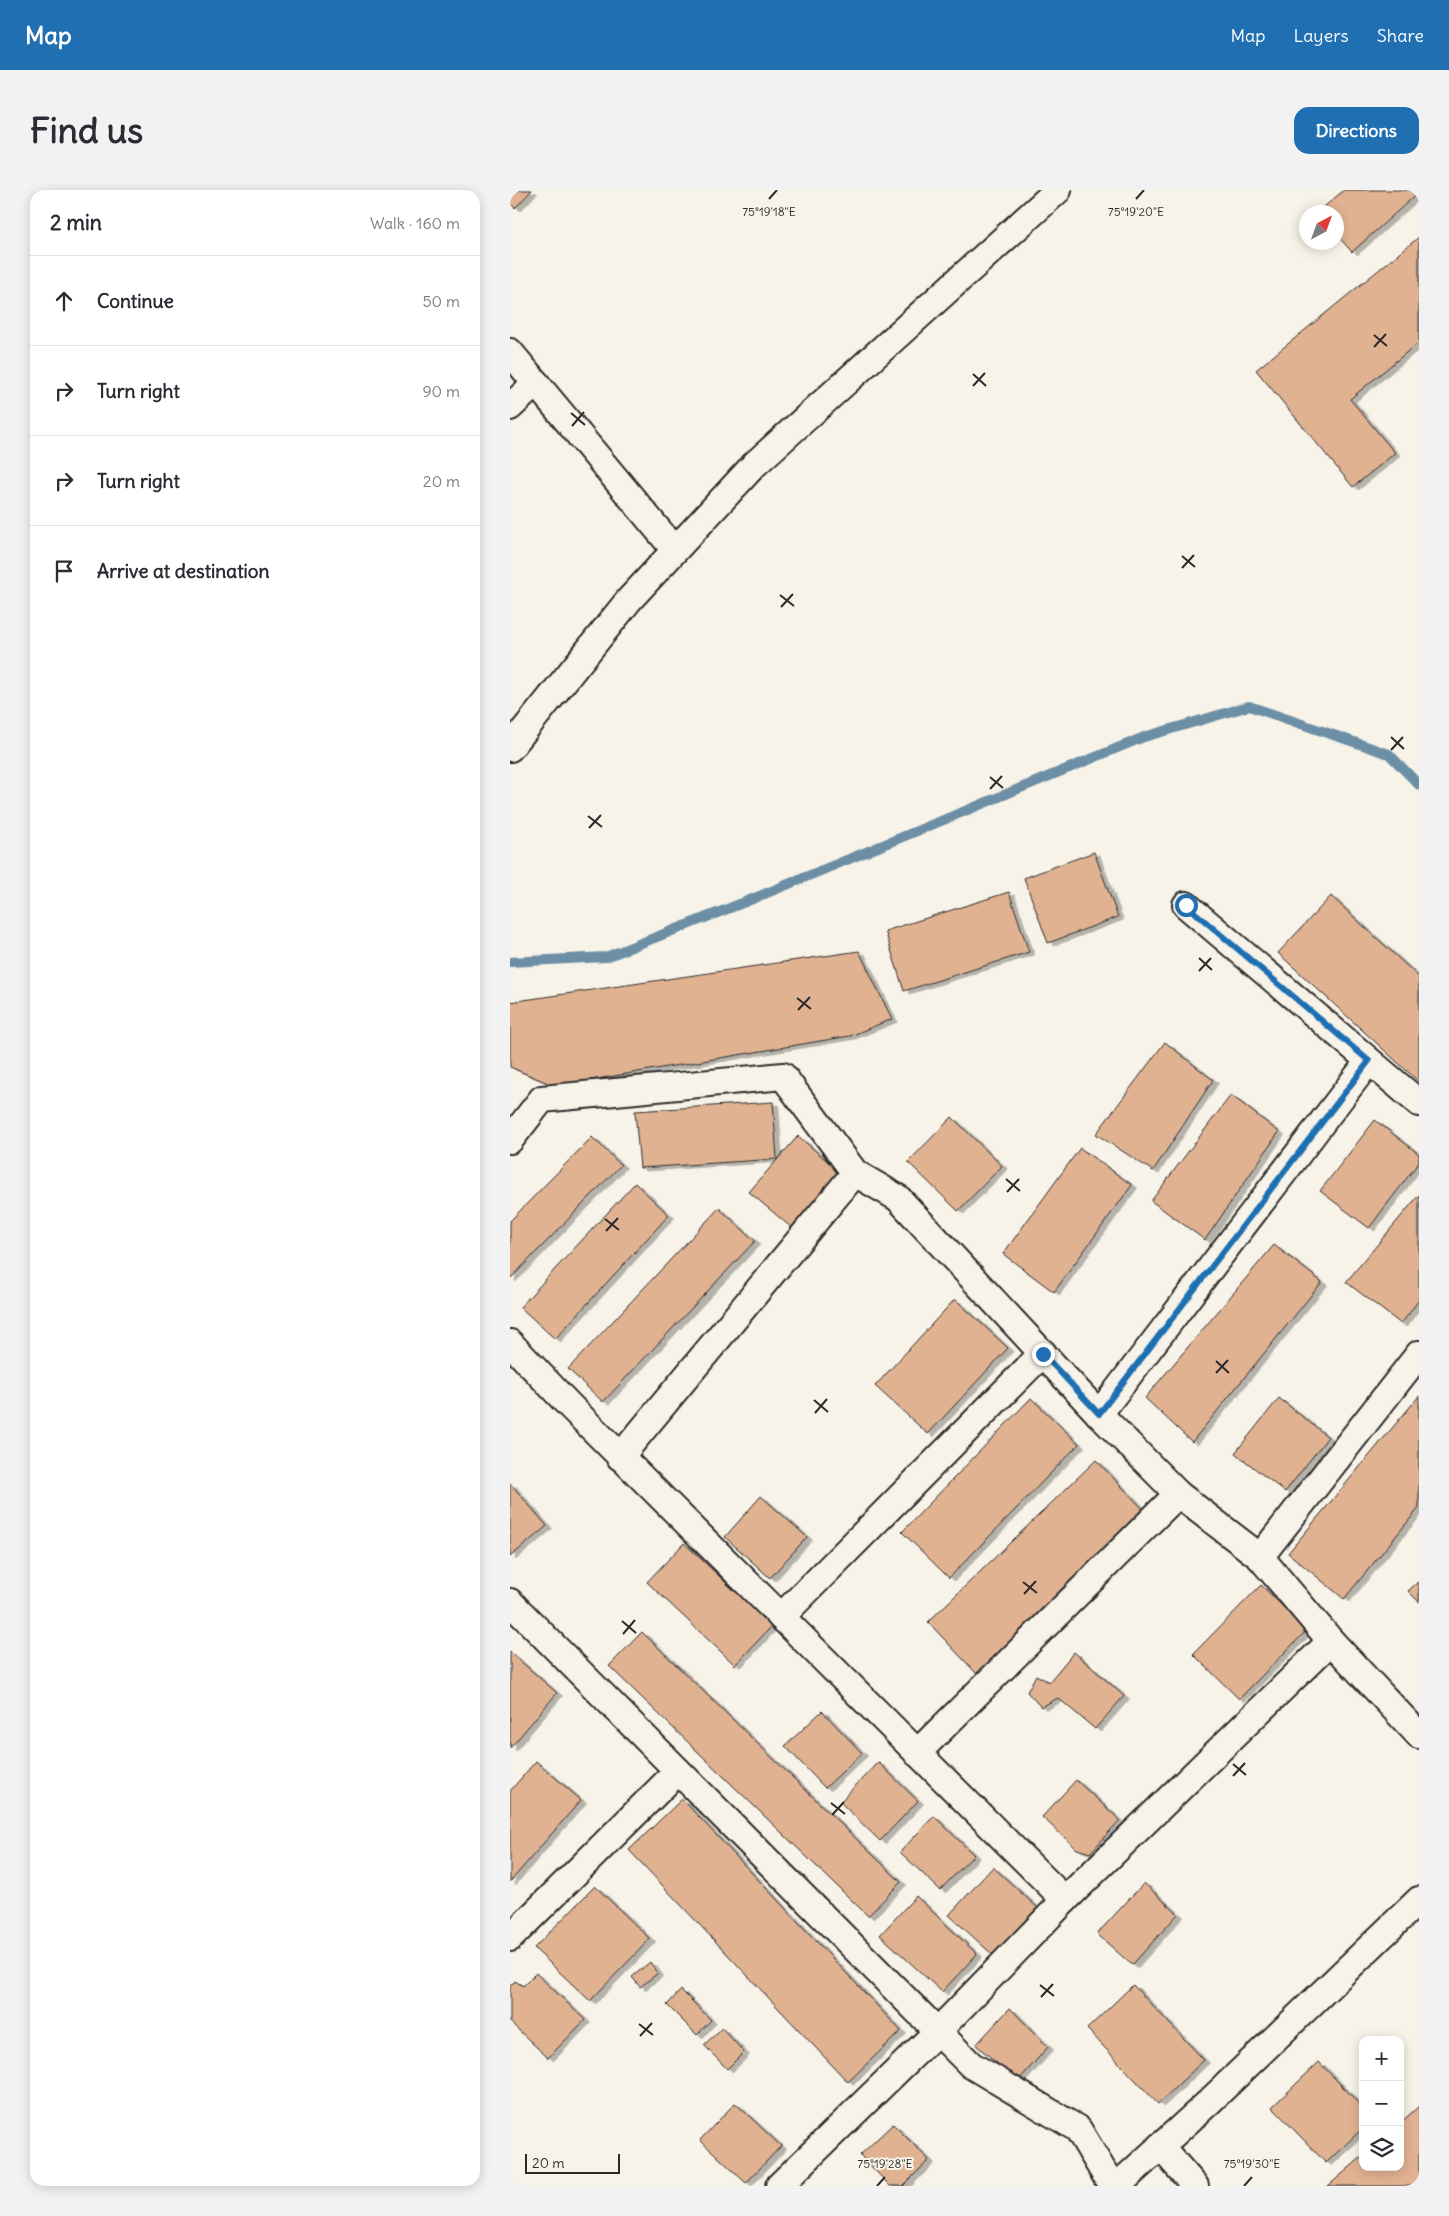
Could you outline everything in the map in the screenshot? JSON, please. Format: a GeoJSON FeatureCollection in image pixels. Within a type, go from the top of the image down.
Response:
{"type":"FeatureCollection","features":[{"type":"Feature","properties":{"kind":"street"},"geometry":{"type":"LineString","coordinates":[[510,748],[629,600],[754,465],[1058,190]]}},
{"type":"Feature","properties":{"kind":"street"},"geometry":{"type":"LineString","coordinates":[[510,352],[675,550]]}},
{"type":"Feature","properties":{"kind":"street"},"geometry":{"type":"LineString","coordinates":[[510,407],[536,383]]}},
{"type":"Feature","properties":{"kind":"street"},"geometry":{"type":"LineString","coordinates":[[1186,905],[1419,1103]]}},
{"type":"Feature","properties":{"kind":"street"},"geometry":{"type":"LineString","coordinates":[[1099,1414],[1369,1061]]}},
{"type":"Feature","properties":{"kind":"street"},"geometry":{"type":"LineString","coordinates":[[510,1140],[542,1099],[783,1076],[855,1174],[898,1198],[1099,1414],[1178,1494],[1260,1558],[1331,1641],[1419,1735]]}},
{"type":"Feature","properties":{"kind":"street"},"geometry":{"type":"LineString","coordinates":[[620,1457],[855,1174]]}},
{"type":"Feature","properties":{"kind":"street"},"geometry":{"type":"LineString","coordinates":[[510,1343],[620,1457],[1065,1900]]}},
{"type":"Feature","properties":{"kind":"street"},"geometry":{"type":"LineString","coordinates":[[781,1617],[1043,1354]]}},
{"type":"Feature","properties":{"kind":"street"},"geometry":{"type":"LineString","coordinates":[[1260,1558],[1419,1354]]}},
{"type":"Feature","properties":{"kind":"street"},"geometry":{"type":"LineString","coordinates":[[917,1752],[1178,1494]]}},
{"type":"Feature","properties":{"kind":"street"},"geometry":{"type":"LineString","coordinates":[[510,1602],[971,2065],[1078,2130],[1112,2186]]}},
{"type":"Feature","properties":{"kind":"street"},"geometry":{"type":"LineString","coordinates":[[779,2186],[938,2032],[1065,1900],[1331,1641]]}},
{"type":"Feature","properties":{"kind":"street"},"geometry":{"type":"LineString","coordinates":[[510,1938],[678,1770]]}},
{"type":"Feature","properties":{"kind":"street"},"geometry":{"type":"LineString","coordinates":[[1117,2186],[1419,1900]]}},
{"type":"Feature","properties":{"kind":"street"},"geometry":{"type":"LineString","coordinates":[[1160,2146],[1195,2186]]}},
{"type":"Feature","properties":{"kind":"building"},"geometry":{"type":"Polygon","coordinates":[[[510,190],[532,190],[515,208],[510,203],[510,190]]]}},
{"type":"Feature","properties":{"kind":"building"},"geometry":{"type":"Polygon","coordinates":[[[1344,190],[1419,190],[1352,252],[1344,243],[1344,205],[1326,205],[1344,190]]]}},
{"type":"Feature","properties":{"kind":"building"},"geometry":{"type":"Polygon","coordinates":[[[1419,237],[1419,344],[1350,399],[1395,453],[1353,487],[1256,370],[1419,237]]]}},
{"type":"Feature","properties":{"kind":"building"},"geometry":{"type":"Polygon","coordinates":[[[1094,852],[1118,917],[1048,943],[1024,878],[1094,852]]]}},
{"type":"Feature","properties":{"kind":"building"},"geometry":{"type":"Polygon","coordinates":[[[1009,892],[1029,952],[904,991],[885,931],[1009,892]]]}},
{"type":"Feature","properties":{"kind":"building"},"geometry":{"type":"Polygon","coordinates":[[[1331,896],[1419,977],[1419,1082],[1278,953],[1331,896]]]}},
{"type":"Feature","properties":{"kind":"building"},"geometry":{"type":"Polygon","coordinates":[[[859,951],[892,1019],[850,1036],[555,1086],[510,1067],[510,1002],[859,951]]]}},
{"type":"Feature","properties":{"kind":"building"},"geometry":{"type":"Polygon","coordinates":[[[1165,1042],[1213,1080],[1153,1171],[1096,1134],[1165,1042]]]}},
{"type":"Feature","properties":{"kind":"building"},"geometry":{"type":"Polygon","coordinates":[[[1231,1095],[1279,1132],[1205,1240],[1151,1201],[1231,1095]]]}},
{"type":"Feature","properties":{"kind":"building"},"geometry":{"type":"Polygon","coordinates":[[[773,1102],[777,1159],[640,1168],[635,1111],[773,1102]]]}},
{"type":"Feature","properties":{"kind":"building"},"geometry":{"type":"Polygon","coordinates":[[[952,1117],[1002,1166],[958,1211],[908,1162],[952,1117]]]}},
{"type":"Feature","properties":{"kind":"building"},"geometry":{"type":"Polygon","coordinates":[[[1375,1120],[1419,1154],[1419,1162],[1369,1228],[1320,1191],[1375,1120]]]}},
{"type":"Feature","properties":{"kind":"building"},"geometry":{"type":"Polygon","coordinates":[[[798,1136],[840,1172],[792,1228],[749,1192],[798,1136]]]}},
{"type":"Feature","properties":{"kind":"building"},"geometry":{"type":"Polygon","coordinates":[[[592,1137],[621,1165],[510,1279],[510,1221],[592,1137]]]}},
{"type":"Feature","properties":{"kind":"building"},"geometry":{"type":"Polygon","coordinates":[[[1080,1148],[1132,1185],[1054,1292],[1003,1254],[1080,1148]]]}},
{"type":"Feature","properties":{"kind":"building"},"geometry":{"type":"Polygon","coordinates":[[[635,1183],[669,1215],[555,1339],[520,1307],[635,1183]]]}},
{"type":"Feature","properties":{"kind":"building"},"geometry":{"type":"Polygon","coordinates":[[[1419,1195],[1419,1300],[1401,1324],[1346,1282],[1419,1195]]]}},
{"type":"Feature","properties":{"kind":"building"},"geometry":{"type":"Polygon","coordinates":[[[719,1208],[755,1241],[603,1402],[568,1369],[719,1208]]]}},
{"type":"Feature","properties":{"kind":"building"},"geometry":{"type":"Polygon","coordinates":[[[1274,1245],[1322,1282],[1192,1442],[1145,1398],[1274,1245]]]}},
{"type":"Feature","properties":{"kind":"building"},"geometry":{"type":"Polygon","coordinates":[[[955,1299],[1008,1348],[928,1434],[875,1386],[955,1299]]]}},
{"type":"Feature","properties":{"kind":"building"},"geometry":{"type":"Polygon","coordinates":[[[1419,1396],[1419,1508],[1344,1599],[1288,1553],[1419,1396]]]}},
{"type":"Feature","properties":{"kind":"building"},"geometry":{"type":"Polygon","coordinates":[[[1031,1398],[1079,1444],[949,1578],[902,1532],[1031,1398]]]}},
{"type":"Feature","properties":{"kind":"building"},"geometry":{"type":"Polygon","coordinates":[[[1279,1398],[1328,1437],[1285,1492],[1235,1453],[1279,1398]]]}},
{"type":"Feature","properties":{"kind":"building"},"geometry":{"type":"Polygon","coordinates":[[[1096,1460],[1145,1511],[977,1674],[928,1622],[1096,1460]]]}},
{"type":"Feature","properties":{"kind":"building"},"geometry":{"type":"Polygon","coordinates":[[[510,1483],[547,1526],[510,1557],[510,1483]]]}},
{"type":"Feature","properties":{"kind":"building"},"geometry":{"type":"Polygon","coordinates":[[[761,1496],[807,1537],[770,1578],[725,1537],[761,1496]]]}},
{"type":"Feature","properties":{"kind":"building"},"geometry":{"type":"Polygon","coordinates":[[[684,1543],[772,1626],[735,1665],[647,1582],[684,1543]]]}},
{"type":"Feature","properties":{"kind":"building"},"geometry":{"type":"Polygon","coordinates":[[[1419,1581],[1419,1602],[1408,1591],[1419,1581]]]}},
{"type":"Feature","properties":{"kind":"building"},"geometry":{"type":"Polygon","coordinates":[[[1261,1585],[1307,1630],[1239,1699],[1193,1654],[1261,1585]]]}},
{"type":"Feature","properties":{"kind":"building"},"geometry":{"type":"Polygon","coordinates":[[[642,1632],[901,1882],[868,1916],[609,1666],[642,1632]]]}},
{"type":"Feature","properties":{"kind":"building"},"geometry":{"type":"Polygon","coordinates":[[[510,1652],[557,1693],[510,1748],[510,1652]]]}},
{"type":"Feature","properties":{"kind":"building"},"geometry":{"type":"Polygon","coordinates":[[[1074,1652],[1124,1696],[1095,1729],[1058,1698],[1041,1707],[1027,1692],[1036,1675],[1049,1682],[1074,1652]]]}},
{"type":"Feature","properties":{"kind":"building"},"geometry":{"type":"Polygon","coordinates":[[[822,1711],[862,1753],[825,1788],[785,1746],[822,1711]]]}},
{"type":"Feature","properties":{"kind":"building"},"geometry":{"type":"Polygon","coordinates":[[[536,1761],[581,1800],[510,1882],[510,1791],[536,1761]]]}},
{"type":"Feature","properties":{"kind":"building"},"geometry":{"type":"Polygon","coordinates":[[[878,1762],[918,1801],[880,1841],[840,1802],[878,1762]]]}},
{"type":"Feature","properties":{"kind":"building"},"geometry":{"type":"Polygon","coordinates":[[[1076,1780],[1120,1820],[1090,1853],[1077,1849],[1042,1817],[1076,1780]]]}},
{"type":"Feature","properties":{"kind":"building"},"geometry":{"type":"Polygon","coordinates":[[[682,1799],[901,2031],[848,2082],[629,1850],[682,1799]]]}},
{"type":"Feature","properties":{"kind":"building"},"geometry":{"type":"Polygon","coordinates":[[[934,1816],[974,1855],[940,1890],[900,1852],[934,1816]]]}},
{"type":"Feature","properties":{"kind":"building"},"geometry":{"type":"Polygon","coordinates":[[[993,1867],[1038,1908],[994,1956],[949,1915],[993,1867]]]}},
{"type":"Feature","properties":{"kind":"building"},"geometry":{"type":"Polygon","coordinates":[[[1144,1883],[1178,1914],[1132,1965],[1097,1934],[1144,1883]]]}},
{"type":"Feature","properties":{"kind":"building"},"geometry":{"type":"Polygon","coordinates":[[[595,1886],[650,1939],[590,2001],[534,1948],[595,1886]]]}},
{"type":"Feature","properties":{"kind":"building"},"geometry":{"type":"Polygon","coordinates":[[[916,1896],[977,1954],[942,1992],[880,1935],[916,1896]]]}},
{"type":"Feature","properties":{"kind":"building"},"geometry":{"type":"Polygon","coordinates":[[[650,1962],[658,1973],[640,1987],[632,1977],[650,1962]]]}},
{"type":"Feature","properties":{"kind":"building"},"geometry":{"type":"Polygon","coordinates":[[[536,1973],[585,2020],[548,2058],[510,2022],[510,1986],[515,1981],[523,1986],[536,1973]]]}},
{"type":"Feature","properties":{"kind":"building"},"geometry":{"type":"Polygon","coordinates":[[[1133,1985],[1204,2060],[1158,2104],[1087,2029],[1133,1985]]]}},
{"type":"Feature","properties":{"kind":"building"},"geometry":{"type":"Polygon","coordinates":[[[681,1990],[711,2020],[697,2035],[667,2005],[681,1990]]]}},
{"type":"Feature","properties":{"kind":"building"},"geometry":{"type":"Polygon","coordinates":[[[1010,2008],[1048,2047],[1018,2081],[976,2045],[1010,2008]]]}},
{"type":"Feature","properties":{"kind":"building"},"geometry":{"type":"Polygon","coordinates":[[[722,2028],[744,2052],[727,2069],[704,2045],[722,2028]]]}},
{"type":"Feature","properties":{"kind":"building"},"geometry":{"type":"Polygon","coordinates":[[[1319,2062],[1359,2104],[1359,2132],[1326,2163],[1272,2107],[1319,2062]]]}},
{"type":"Feature","properties":{"kind":"building"},"geometry":{"type":"Polygon","coordinates":[[[735,2103],[781,2146],[746,2183],[700,2140],[735,2103]]]}},
{"type":"Feature","properties":{"kind":"building"},"geometry":{"type":"Polygon","coordinates":[[[1419,2106],[1419,2186],[1328,2186],[1359,2159],[1359,2171],[1404,2171],[1404,2119],[1419,2106]]]}},
{"type":"Feature","properties":{"kind":"building"},"geometry":{"type":"Polygon","coordinates":[[[893,2124],[929,2160],[903,2186],[890,2186],[860,2155],[893,2124]]]}},
{"type":"Feature","properties":{"kind":"waterway"},"geometry":{"type":"LineString","coordinates":[[510,962],[606,957],[750,900],[1144,737],[1249,706],[1389,754],[1419,785]]}},
{"type":"Feature","properties":{"kind":"route"},"geometry":{"type":"LineString","coordinates":[[1043,1354],[1099,1414],[1369,1061],[1186,905]]}}]}
